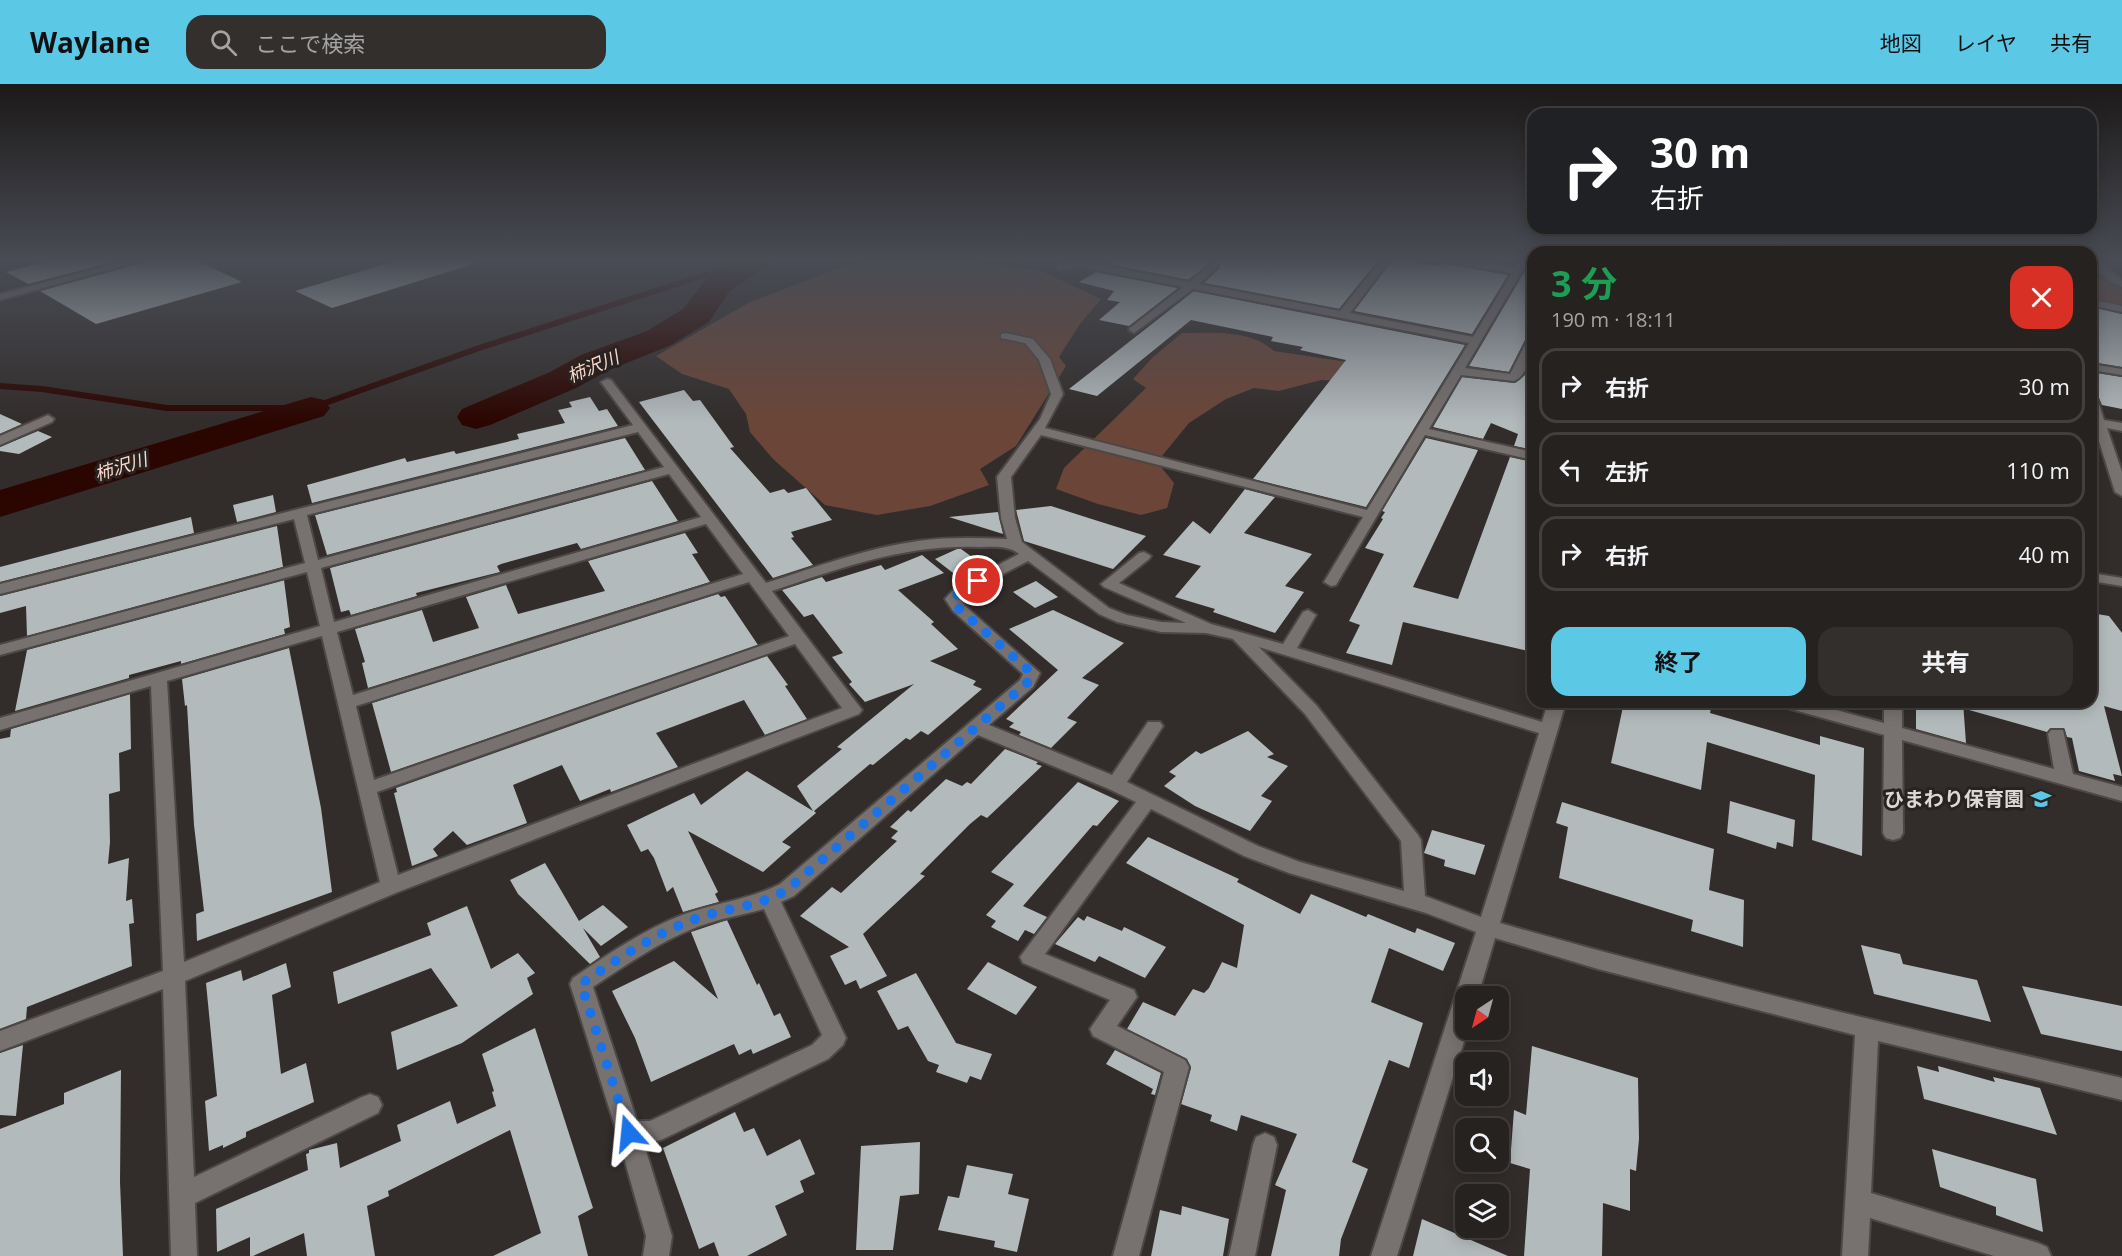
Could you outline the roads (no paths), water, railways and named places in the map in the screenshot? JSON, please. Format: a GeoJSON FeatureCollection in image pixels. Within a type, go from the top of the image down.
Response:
{"type":"FeatureCollection","features":[{"type":"Feature","properties":{"kind":"street"},"geometry":{"type":"LineString","coordinates":[[1134,330],[1155,314]]}},
{"type":"Feature","properties":{"kind":"street"},"geometry":{"type":"LineString","coordinates":[[1336,314],[1477,341]]}},
{"type":"Feature","properties":{"kind":"street"},"geometry":{"type":"LineString","coordinates":[[1331,582],[1493,314]]}},
{"type":"Feature","properties":{"kind":"street"},"geometry":{"type":"LineString","coordinates":[[1005,336],[1029,341],[1044,359],[1057,394],[1053,407],[1004,477],[1008,518],[1021,550]]}},
{"type":"Feature","properties":{"kind":"street"},"geometry":{"type":"LineString","coordinates":[[1459,371],[1514,378],[1527,351]]}},
{"type":"Feature","properties":{"kind":"street"},"geometry":{"type":"LineString","coordinates":[[2097,368],[2122,372]]}},
{"type":"Feature","properties":{"kind":"street"},"geometry":{"type":"LineString","coordinates":[[0,1041],[174,976],[391,886],[852,710],[607,382]]}},
{"type":"Feature","properties":{"kind":"street"},"geometry":{"type":"LineString","coordinates":[[0,441],[48,419]]}},
{"type":"Feature","properties":{"kind":"street"},"geometry":{"type":"LineString","coordinates":[[2097,419],[2122,427]]}},
{"type":"Feature","properties":{"kind":"street"},"geometry":{"type":"LineString","coordinates":[[2097,421],[2116,458],[2122,492]]}},
{"type":"Feature","properties":{"kind":"street"},"geometry":{"type":"LineString","coordinates":[[0,589],[641,427]]}},
{"type":"Feature","properties":{"kind":"street"},"geometry":{"type":"LineString","coordinates":[[1037,430],[1370,515]]}},
{"type":"Feature","properties":{"kind":"street"},"geometry":{"type":"LineString","coordinates":[[1422,431],[1527,455]]}},
{"type":"Feature","properties":{"kind":"street"},"geometry":{"type":"LineString","coordinates":[[0,650],[671,469]]}},
{"type":"Feature","properties":{"kind":"street"},"geometry":{"type":"LineString","coordinates":[[300,514],[391,886]]}},
{"type":"Feature","properties":{"kind":"street"},"geometry":{"type":"LineString","coordinates":[[0,724],[708,519]]}},
{"type":"Feature","properties":{"kind":"street"},"geometry":{"type":"LineString","coordinates":[[347,703],[756,583],[873,555],[939,543],[1021,550],[1104,611],[1123,619],[1161,627],[1216,630]]}},
{"type":"Feature","properties":{"kind":"street"},"geometry":{"type":"LineString","coordinates":[[656,1256],[659,1236],[581,984],[635,948],[690,921],[770,900],[787,890],[1027,683],[1032,673],[958,608],[953,599],[962,590],[1021,550]]}},
{"type":"Feature","properties":{"kind":"street"},"geometry":{"type":"LineString","coordinates":[[1144,556],[1109,584],[1216,630],[1548,730]]}},
{"type":"Feature","properties":{"kind":"street"},"geometry":{"type":"LineString","coordinates":[[2097,578],[2122,582]]}},
{"type":"Feature","properties":{"kind":"street"},"geometry":{"type":"LineString","coordinates":[[1288,650],[1308,615]]}},
{"type":"Feature","properties":{"kind":"street"},"geometry":{"type":"LineString","coordinates":[[1237,635],[1311,710],[1411,840],[1415,902]]}},
{"type":"Feature","properties":{"kind":"street"},"geometry":{"type":"LineString","coordinates":[[367,789],[798,638]]}},
{"type":"Feature","properties":{"kind":"street"},"geometry":{"type":"LineString","coordinates":[[159,679],[174,976],[184,1256]]}},
{"type":"Feature","properties":{"kind":"street"},"geometry":{"type":"LineString","coordinates":[[1470,986],[1555,708]]}},
{"type":"Feature","properties":{"kind":"street"},"geometry":{"type":"LineString","coordinates":[[1809,708],[2122,794]]}},
{"type":"Feature","properties":{"kind":"street"},"geometry":{"type":"LineString","coordinates":[[1893,708],[1893,833]]}},
{"type":"Feature","properties":{"kind":"street"},"geometry":{"type":"LineString","coordinates":[[1116,784],[1154,726]]}},
{"type":"Feature","properties":{"kind":"street"},"geometry":{"type":"LineString","coordinates":[[976,727],[1116,784],[1251,851],[1296,868],[1415,902],[1488,928],[1598,960],[2122,1089]]}},
{"type":"Feature","properties":{"kind":"street"},"geometry":{"type":"LineString","coordinates":[[2057,734],[2066,778]]}},
{"type":"Feature","properties":{"kind":"street"},"geometry":{"type":"LineString","coordinates":[[1126,1256],[1177,1067],[1101,1029],[1126,997],[1031,957],[1148,799]]}},
{"type":"Feature","properties":{"kind":"street"},"geometry":{"type":"LineString","coordinates":[[629,1133],[652,1132],[820,1052],[835,1038],[770,900]]}},
{"type":"Feature","properties":{"kind":"street"},"geometry":{"type":"LineString","coordinates":[[1855,1256],[1867,1028]]}},
{"type":"Feature","properties":{"kind":"street"},"geometry":{"type":"LineString","coordinates":[[1384,1256],[1455,1033]]}},
{"type":"Feature","properties":{"kind":"street"},"geometry":{"type":"LineString","coordinates":[[182,1196],[370,1105]]}},
{"type":"Feature","properties":{"kind":"street"},"geometry":{"type":"LineString","coordinates":[[1242,1256],[1265,1145]]}},
{"type":"Feature","properties":{"kind":"street"},"geometry":{"type":"LineString","coordinates":[[1858,1202],[2038,1256]]}},
{"type":"Feature","properties":{"kind":"waterway"},"geometry":{"type":"LineString","coordinates":[[0,386],[42,389],[167,408],[311,408],[479,348],[585,314]]}},
{"type":"Feature","properties":{"kind":"waterway","name":"柿沢川"},"geometry":{"type":"LineString","coordinates":[[476,417],[563,380],[594,363],[659,338],[698,314]]}},
{"type":"Feature","properties":{"kind":"waterway","name":"柿沢川"},"geometry":{"type":"LineString","coordinates":[[0,504],[311,408]]}},
{"type":"Feature","properties":{"kind":"place","name":"ひまわり保育園"},"geometry":{"type":"Point","coordinates":[2041,799]}}]}
